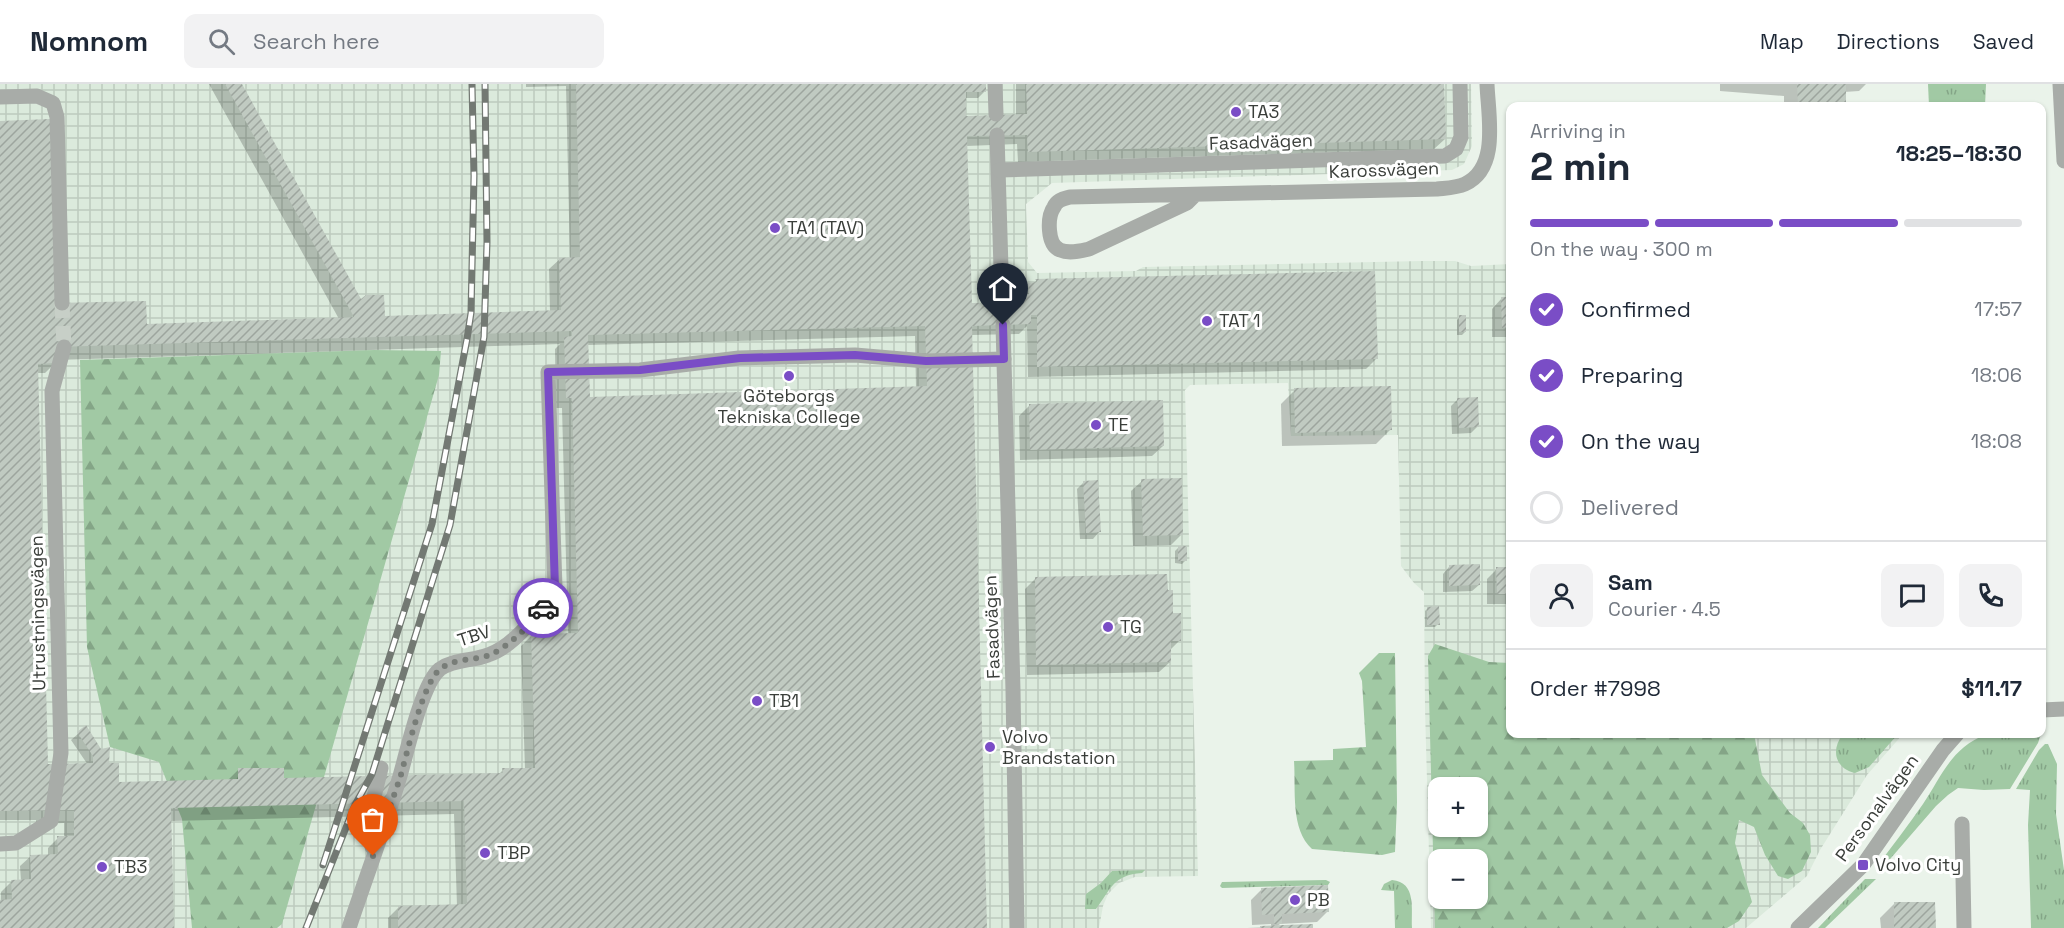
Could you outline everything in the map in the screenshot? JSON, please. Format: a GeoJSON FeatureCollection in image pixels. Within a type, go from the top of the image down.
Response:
{"type":"FeatureCollection","features":[{"type":"Feature","properties":{"kind":"street"},"geometry":{"type":"LineString","coordinates":[[995,84],[996,114]]}},
{"type":"Feature","properties":{"kind":"street","name":"Fasadvägen"},"geometry":{"type":"LineString","coordinates":[[999,170],[1445,156],[1456,149],[1461,137],[1460,84]]}},
{"type":"Feature","properties":{"kind":"street","name":"Karossvägen"},"geometry":{"type":"LineString","coordinates":[[1195,195],[1187,203],[1089,249],[1074,252],[1060,250],[1052,244],[1050,220],[1053,207],[1061,199],[1070,197],[1437,189],[1468,183],[1484,166],[1488,155],[1487,84]]}},
{"type":"Feature","properties":{"kind":"street"},"geometry":{"type":"LineString","coordinates":[[2060,84],[2064,161]]}},
{"type":"Feature","properties":{"kind":"street"},"geometry":{"type":"LineString","coordinates":[[0,97],[37,96],[53,103],[57,117],[62,303]]}},
{"type":"Feature","properties":{"kind":"street"},"geometry":{"type":"LineString","coordinates":[[997,135],[1002,302]]}},
{"type":"Feature","properties":{"kind":"street","name":"Fasadvägen"},"geometry":{"type":"LineString","coordinates":[[1003,325],[1017,928]]}},
{"type":"Feature","properties":{"kind":"street","name":"Utrustningsvägen"},"geometry":{"type":"LineString","coordinates":[[0,844],[16,843],[51,821],[61,753],[52,391],[64,347]]}},
{"type":"Feature","properties":{"kind":"street","name":"TBV"},"geometry":{"type":"LineString","coordinates":[[349,928],[428,688],[439,670],[453,663],[489,655],[506,646],[541,612],[555,588],[548,372],[640,370],[740,358],[855,355],[926,361],[1004,359]]}},
{"type":"Feature","properties":{"kind":"street"},"geometry":{"type":"LineString","coordinates":[[2046,710],[2064,709]]}},
{"type":"Feature","properties":{"kind":"street","name":"Personalvägen"},"geometry":{"type":"LineString","coordinates":[[1798,928],[1863,865],[1943,750],[1954,738]]}},
{"type":"Feature","properties":{"kind":"street"},"geometry":{"type":"LineString","coordinates":[[366,877],[372,843],[371,809],[381,768]]}},
{"type":"Feature","properties":{"kind":"street"},"geometry":{"type":"LineString","coordinates":[[1962,825],[1964,928]]}},
{"type":"Feature","properties":{"kind":"shaded area"},"geometry":{"type":"Polygon","coordinates":[[[0,84],[1471,84],[1472,146],[1464,164],[1452,170],[1052,183],[1026,204],[1028,262],[1037,273],[1136,271],[1143,267],[1422,261],[1455,261],[1471,266],[1506,264],[1506,738],[1899,738],[1867,775],[1820,850],[1807,876],[1746,928],[1431,928],[1430,909],[1488,909],[1488,849],[1429,849],[1429,837],[1488,837],[1488,777],[1428,777],[1428,818],[1424,592],[1401,566],[1398,435],[1291,436],[1288,383],[1190,385],[1185,390],[1198,876],[1135,877],[1119,883],[1108,894],[1099,928],[0,928],[0,84]]]}},
{"type":"Feature","properties":{"kind":"green space"},"geometry":{"type":"Polygon","coordinates":[[[1928,84],[1986,84],[1985,102],[1929,102],[1928,84]]]}},
{"type":"Feature","properties":{"kind":"green space"},"geometry":{"type":"Polygon","coordinates":[[[374,350],[441,351],[439,375],[282,924],[277,928],[192,928],[182,819],[159,762],[110,747],[87,647],[80,360],[374,350]]]}},
{"type":"Feature","properties":{"kind":"green space"},"geometry":{"type":"Polygon","coordinates":[[[1435,644],[1489,662],[1506,663],[1506,738],[1755,738],[1762,775],[1790,813],[1803,823],[1810,835],[1811,852],[1802,871],[1788,879],[1778,876],[1765,855],[1754,827],[1739,820],[1735,843],[1752,902],[1739,921],[1727,928],[1435,928],[1435,909],[1488,909],[1488,849],[1433,849],[1433,837],[1488,837],[1488,777],[1431,777],[1428,656],[1435,644]]]}},
{"type":"Feature","properties":{"kind":"green space"},"geometry":{"type":"Polygon","coordinates":[[[1379,653],[1395,653],[1397,802],[1395,852],[1382,855],[1312,849],[1305,841],[1297,820],[1294,761],[1333,760],[1333,749],[1366,747],[1362,681],[1359,673],[1379,653]]]}},
{"type":"Feature","properties":{"kind":"green space"},"geometry":{"type":"Polygon","coordinates":[[[1840,738],[1894,738],[1869,767],[1855,773],[1848,771],[1839,762],[1836,752],[1840,738]]]}},
{"type":"Feature","properties":{"kind":"green space"},"geometry":{"type":"Polygon","coordinates":[[[1979,738],[2040,738],[2010,789],[1958,788],[1936,806],[1878,873],[1876,868],[1923,804],[1949,763],[1956,754],[1979,738]]]}},
{"type":"Feature","properties":{"kind":"green space"},"geometry":{"type":"Polygon","coordinates":[[[2045,744],[2048,744],[2057,764],[2056,814],[2064,870],[2064,928],[2031,928],[2028,825],[2030,790],[2016,789],[2045,744]]]}},
{"type":"Feature","properties":{"kind":"green space"},"geometry":{"type":"Polygon","coordinates":[[[1145,870],[1119,880],[1096,909],[1085,909],[1086,894],[1112,871],[1145,870]]]}},
{"type":"Feature","properties":{"kind":"green space"},"geometry":{"type":"Polygon","coordinates":[[[1865,879],[1876,879],[1825,928],[1818,928],[1865,879]]]}},
{"type":"Feature","properties":{"kind":"green space"},"geometry":{"type":"Polygon","coordinates":[[[1326,880],[1330,882],[1328,885],[1222,888],[1220,886],[1222,882],[1326,880]]]}},
{"type":"Feature","properties":{"kind":"green space"},"geometry":{"type":"Polygon","coordinates":[[[1392,880],[1400,882],[1409,891],[1412,905],[1412,928],[1395,928],[1394,891],[1381,890],[1384,884],[1392,880]]]}},
{"type":"Feature","properties":{"kind":"building"},"geometry":{"type":"Polygon","coordinates":[[[225,84],[242,84],[361,299],[366,295],[384,295],[385,316],[561,310],[559,258],[580,257],[576,84],[986,84],[986,92],[966,92],[966,116],[1027,114],[1026,84],[1444,84],[1446,139],[1028,152],[1027,135],[967,136],[972,303],[1015,302],[1015,295],[1029,294],[1028,283],[1037,282],[1035,279],[1375,271],[1378,359],[1037,367],[1037,315],[1031,315],[1031,324],[972,326],[987,928],[398,928],[398,906],[467,904],[464,801],[171,808],[174,928],[0,928],[0,900],[12,899],[11,880],[31,879],[30,855],[58,854],[57,836],[74,836],[74,810],[0,811],[0,121],[50,119],[55,303],[146,301],[147,324],[354,317],[225,84]],[[925,326],[588,335],[590,397],[927,386],[925,326]],[[572,331],[56,347],[56,363],[38,364],[48,764],[93,763],[93,756],[77,732],[86,725],[101,749],[110,747],[109,763],[119,763],[119,782],[238,779],[238,768],[284,768],[284,778],[503,773],[502,768],[535,768],[531,634],[578,633],[572,398],[566,398],[564,337],[572,336],[572,331]]]}},
{"type":"Feature","properties":{"kind":"building"},"geometry":{"type":"Polygon","coordinates":[[[1797,84],[1846,84],[1846,102],[1798,102],[1797,84]]]}},
{"type":"Feature","properties":{"kind":"building"},"geometry":{"type":"Polygon","coordinates":[[[1501,297],[1506,297],[1506,328],[1502,328],[1501,297]]]}},
{"type":"Feature","properties":{"kind":"building"},"geometry":{"type":"Polygon","coordinates":[[[1459,315],[1466,315],[1466,332],[1459,332],[1459,315]]]}},
{"type":"Feature","properties":{"kind":"building"},"geometry":{"type":"Polygon","coordinates":[[[1391,386],[1392,430],[1295,433],[1294,388],[1391,386]]]}},
{"type":"Feature","properties":{"kind":"building"},"geometry":{"type":"Polygon","coordinates":[[[1478,397],[1479,427],[1459,428],[1457,398],[1478,397]]]}},
{"type":"Feature","properties":{"kind":"building","name":"TE"},"geometry":{"type":"Polygon","coordinates":[[[1163,400],[1164,446],[1030,450],[1029,404],[1163,400]]]}},
{"type":"Feature","properties":{"kind":"building"},"geometry":{"type":"Polygon","coordinates":[[[1182,478],[1183,535],[1143,536],[1141,479],[1182,478]]]}},
{"type":"Feature","properties":{"kind":"building"},"geometry":{"type":"Polygon","coordinates":[[[1098,480],[1101,532],[1086,533],[1083,481],[1098,480]]]}},
{"type":"Feature","properties":{"kind":"building"},"geometry":{"type":"Polygon","coordinates":[[[1178,546],[1187,546],[1187,561],[1178,561],[1178,546]]]}},
{"type":"Feature","properties":{"kind":"building"},"geometry":{"type":"Polygon","coordinates":[[[1480,564],[1480,585],[1449,586],[1449,565],[1480,564]]]}},
{"type":"Feature","properties":{"kind":"building"},"geometry":{"type":"Polygon","coordinates":[[[1496,567],[1506,567],[1506,594],[1497,594],[1496,567]]]}},
{"type":"Feature","properties":{"kind":"building","name":"TG"},"geometry":{"type":"Polygon","coordinates":[[[1167,574],[1168,590],[1173,590],[1173,613],[1181,613],[1181,641],[1171,641],[1171,662],[1036,665],[1035,577],[1167,574]]]}},
{"type":"Feature","properties":{"kind":"building"},"geometry":{"type":"Polygon","coordinates":[[[1439,606],[1440,625],[1427,625],[1427,607],[1439,606]]]}},
{"type":"Feature","properties":{"kind":"building","name":"PB"},"geometry":{"type":"Polygon","coordinates":[[[1328,885],[1329,912],[1282,914],[1282,924],[1274,924],[1274,914],[1262,915],[1261,888],[1328,885]]]}},
{"type":"Feature","properties":{"kind":"building"},"geometry":{"type":"Polygon","coordinates":[[[1894,902],[1935,902],[1936,928],[1894,928],[1894,902]]]}},
{"type":"Feature","properties":{"kind":"building","name":"PB"},"geometry":{"type":"Polygon","coordinates":[[[1313,924],[1313,928],[1260,928],[1260,926],[1313,924]]]}},
{"type":"Feature","properties":{"kind":"tunnel"},"geometry":{"type":"LineString","coordinates":[[1002,302],[1003,325]]}},
{"type":"Feature","properties":{"kind":"tunnel"},"geometry":{"type":"LineString","coordinates":[[62,303],[64,347]]}},
{"type":"Feature","properties":{"kind":"railway"},"geometry":{"type":"LineString","coordinates":[[323,865],[432,524],[471,313],[474,176],[472,84]]}},
{"type":"Feature","properties":{"kind":"railway"},"geometry":{"type":"LineString","coordinates":[[306,928],[355,805],[372,774],[450,525],[484,337],[487,242],[485,84]]}},
{"type":"Feature","properties":{"kind":"way so far"},"geometry":{"type":"LineString","coordinates":[[373,856],[418,714],[428,688],[439,670],[453,663],[489,655],[506,646],[543,608]]}},
{"type":"Feature","properties":{"kind":"place","name":"TA3"},"geometry":{"type":"Point","coordinates":[1236,112]}},
{"type":"Feature","properties":{"kind":"place","name":"TA1 (TAV)"},"geometry":{"type":"Point","coordinates":[775,228]}},
{"type":"Feature","properties":{"kind":"place","name":"TAT 1"},"geometry":{"type":"Point","coordinates":[1207,321]}},
{"type":"Feature","properties":{"kind":"place","name":"Göteborgs Tekniska College"},"geometry":{"type":"Point","coordinates":[789,376]}},
{"type":"Feature","properties":{"kind":"place","name":"TE"},"geometry":{"type":"Point","coordinates":[1096,425]}},
{"type":"Feature","properties":{"kind":"place","name":"TG"},"geometry":{"type":"Point","coordinates":[1108,627]}},
{"type":"Feature","properties":{"kind":"place","name":"TB1"},"geometry":{"type":"Point","coordinates":[757,701]}},
{"type":"Feature","properties":{"kind":"place","name":"Volvo Brandstation"},"geometry":{"type":"Point","coordinates":[990,747]}},
{"type":"Feature","properties":{"kind":"place","name":"TBP"},"geometry":{"type":"Point","coordinates":[485,853]}},
{"type":"Feature","properties":{"kind":"place","name":"Volvo City"},"geometry":{"type":"Point","coordinates":[1863,865]}},
{"type":"Feature","properties":{"kind":"place","name":"TB3"},"geometry":{"type":"Point","coordinates":[102,867]}},
{"type":"Feature","properties":{"kind":"place","name":"PB"},"geometry":{"type":"Point","coordinates":[1295,900]}},
{"type":"Feature","properties":{"kind":"route"},"geometry":{"type":"LineString","coordinates":[[543,608],[555,588],[548,372],[640,370],[740,358],[855,355],[926,361],[1004,359],[1003,325]]}}]}
